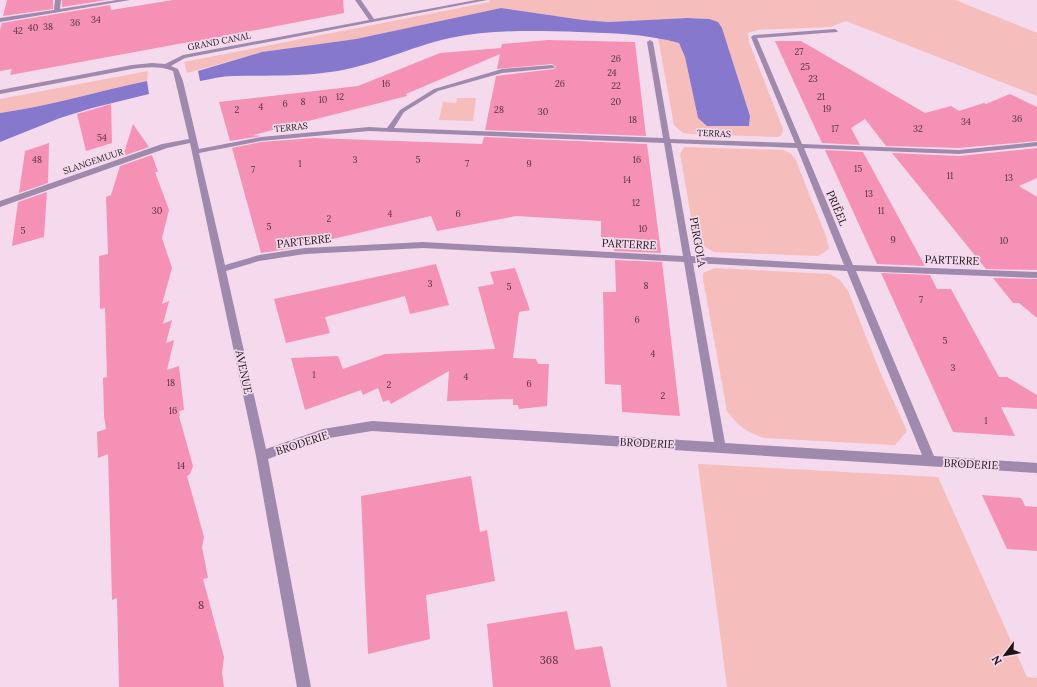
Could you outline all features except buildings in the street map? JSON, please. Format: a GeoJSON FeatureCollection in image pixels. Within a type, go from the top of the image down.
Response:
{"type":"FeatureCollection","features":[{"type":"Feature","properties":{"kind":"street"},"geometry":{"type":"LineString","coordinates":[[57,11],[58,0]]}},
{"type":"Feature","properties":{"kind":"street"},"geometry":{"type":"LineString","coordinates":[[0,20],[127,0]]}},
{"type":"Feature","properties":{"kind":"street"},"geometry":{"type":"LineString","coordinates":[[358,0],[372,21]]}},
{"type":"Feature","properties":{"kind":"street","name":"GRAND CANAL"},"geometry":{"type":"LineString","coordinates":[[166,66],[183,57],[484,0]]}},
{"type":"Feature","properties":{"kind":"street","name":"PRIËEL"},"geometry":{"type":"LineString","coordinates":[[835,31],[754,37],[931,462]]}},
{"type":"Feature","properties":{"kind":"street","name":"PERGOLA"},"geometry":{"type":"LineString","coordinates":[[650,42],[720,447]]}},
{"type":"Feature","properties":{"kind":"street"},"geometry":{"type":"LineString","coordinates":[[0,92],[132,67],[152,64],[166,66]]}},
{"type":"Feature","properties":{"kind":"street","name":"AVENUE"},"geometry":{"type":"LineString","coordinates":[[166,66],[176,70],[193,140],[262,456],[304,687]]}},
{"type":"Feature","properties":{"kind":"street"},"geometry":{"type":"LineString","coordinates":[[390,129],[402,111],[436,90],[502,71],[552,67]]}},
{"type":"Feature","properties":{"kind":"street","name":"TERRAS"},"geometry":{"type":"LineString","coordinates":[[195,152],[261,139],[341,131],[390,129],[960,152],[1037,144]]}},
{"type":"Feature","properties":{"kind":"street","name":"SLANGEMUUR"},"geometry":{"type":"LineString","coordinates":[[0,204],[165,146],[193,140]]}},
{"type":"Feature","properties":{"kind":"street","name":"PARTERRE"},"geometry":{"type":"LineString","coordinates":[[221,269],[259,258],[304,251],[423,245],[850,268],[1037,275]]}},
{"type":"Feature","properties":{"kind":"street","name":"BRODERIE"},"geometry":{"type":"LineString","coordinates":[[262,456],[323,434],[372,426],[1037,468]]}},
{"type":"Feature","properties":{"kind":"shaded area"},"geometry":{"type":"Polygon","coordinates":[[[489,0],[955,0],[1037,33],[1037,96],[846,21],[830,27],[758,30],[748,33],[749,42],[783,129],[782,135],[778,137],[690,134],[683,133],[674,125],[658,38],[679,43],[685,57],[698,118],[749,126],[750,116],[722,28],[709,19],[687,18],[608,22],[583,20],[501,8],[356,39],[262,52],[187,73],[184,62],[490,2],[489,0]]]}},
{"type":"Feature","properties":{"kind":"shaded area"},"geometry":{"type":"Polygon","coordinates":[[[501,8],[583,20],[608,22],[687,18],[709,19],[718,22],[722,28],[750,116],[749,126],[707,126],[698,118],[685,57],[679,43],[629,34],[531,31],[482,33],[450,38],[420,46],[360,66],[318,74],[229,76],[200,81],[198,71],[262,52],[356,39],[501,8]]]}},
{"type":"Feature","properties":{"kind":"shaded area"},"geometry":{"type":"Polygon","coordinates":[[[148,71],[147,81],[0,113],[0,99],[148,71]]]}},
{"type":"Feature","properties":{"kind":"shaded area"},"geometry":{"type":"Polygon","coordinates":[[[147,81],[149,94],[92,108],[60,118],[0,142],[0,113],[147,81]]]}},
{"type":"Feature","properties":{"kind":"shaded area"},"geometry":{"type":"Polygon","coordinates":[[[457,98],[476,98],[473,121],[439,120],[443,102],[456,103],[457,98]]]}},
{"type":"Feature","properties":{"kind":"shaded area"},"geometry":{"type":"Polygon","coordinates":[[[684,147],[783,150],[790,153],[795,158],[827,239],[829,249],[818,256],[714,252],[705,247],[695,239],[680,154],[684,147]]]}},
{"type":"Feature","properties":{"kind":"shaded area"},"geometry":{"type":"Polygon","coordinates":[[[715,268],[830,274],[840,280],[848,291],[880,372],[907,431],[895,445],[764,438],[747,431],[739,425],[727,411],[703,279],[703,273],[715,268]]]}},
{"type":"Feature","properties":{"kind":"shaded area"},"geometry":{"type":"Polygon","coordinates":[[[698,464],[938,477],[1027,677],[1037,678],[1037,687],[727,687],[698,464]]]}}]}
